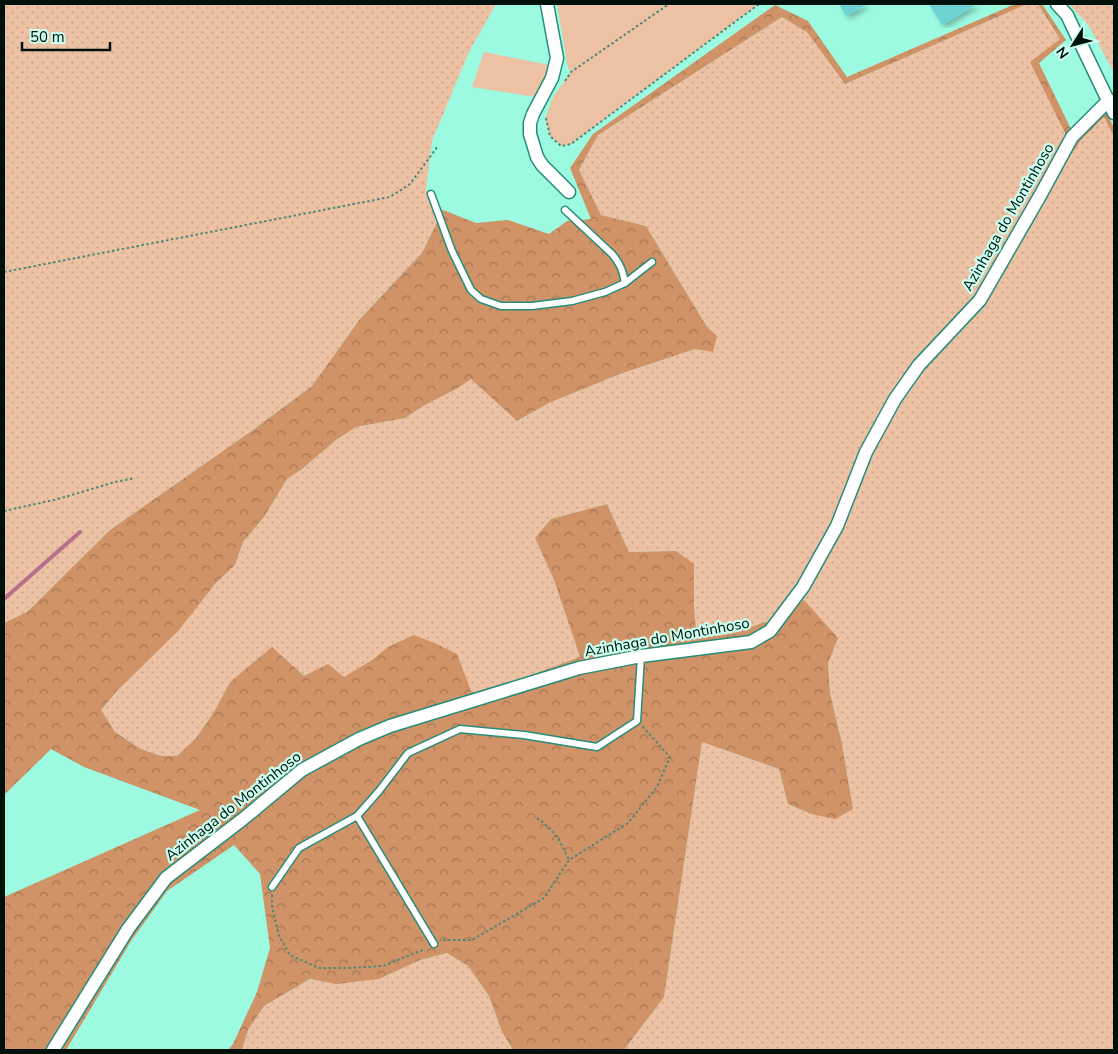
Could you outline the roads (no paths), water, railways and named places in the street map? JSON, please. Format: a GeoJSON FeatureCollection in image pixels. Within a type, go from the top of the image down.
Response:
{"type":"FeatureCollection","features":[{"type":"Feature","properties":{"kind":"street"},"geometry":{"type":"LineString","coordinates":[[547,4],[557,58],[552,78],[533,114],[530,123],[530,134],[542,165],[569,192]]}},
{"type":"Feature","properties":{"kind":"street"},"geometry":{"type":"LineString","coordinates":[[1057,4],[1067,15],[1114,113]]}},
{"type":"Feature","properties":{"kind":"street","name":"Azinhaga do Montinhoso"},"geometry":{"type":"LineString","coordinates":[[53,1050],[128,929],[166,878],[243,819],[302,770],[359,739],[390,726],[579,668],[641,656],[751,642],[770,631],[803,587],[837,526],[866,452],[896,399],[919,365],[980,300],[1072,137],[1109,100]]}},
{"type":"Feature","properties":{"kind":"lane"},"geometry":{"type":"LineString","coordinates":[[432,194],[452,251],[471,290],[481,299],[501,306],[532,306],[572,301],[606,292],[625,283],[652,262]]}},
{"type":"Feature","properties":{"kind":"lane"},"geometry":{"type":"LineString","coordinates":[[565,210],[619,262],[625,283]]}},
{"type":"Feature","properties":{"kind":"lane"},"geometry":{"type":"LineString","coordinates":[[272,887],[299,848],[357,816],[408,753],[460,729],[524,735],[597,747],[638,721],[641,656]]}},
{"type":"Feature","properties":{"kind":"lane"},"geometry":{"type":"LineString","coordinates":[[357,816],[434,944]]}},
{"type":"Feature","properties":{"kind":"waterway"},"geometry":{"type":"LineString","coordinates":[[4,599],[80,532]]}}]}
